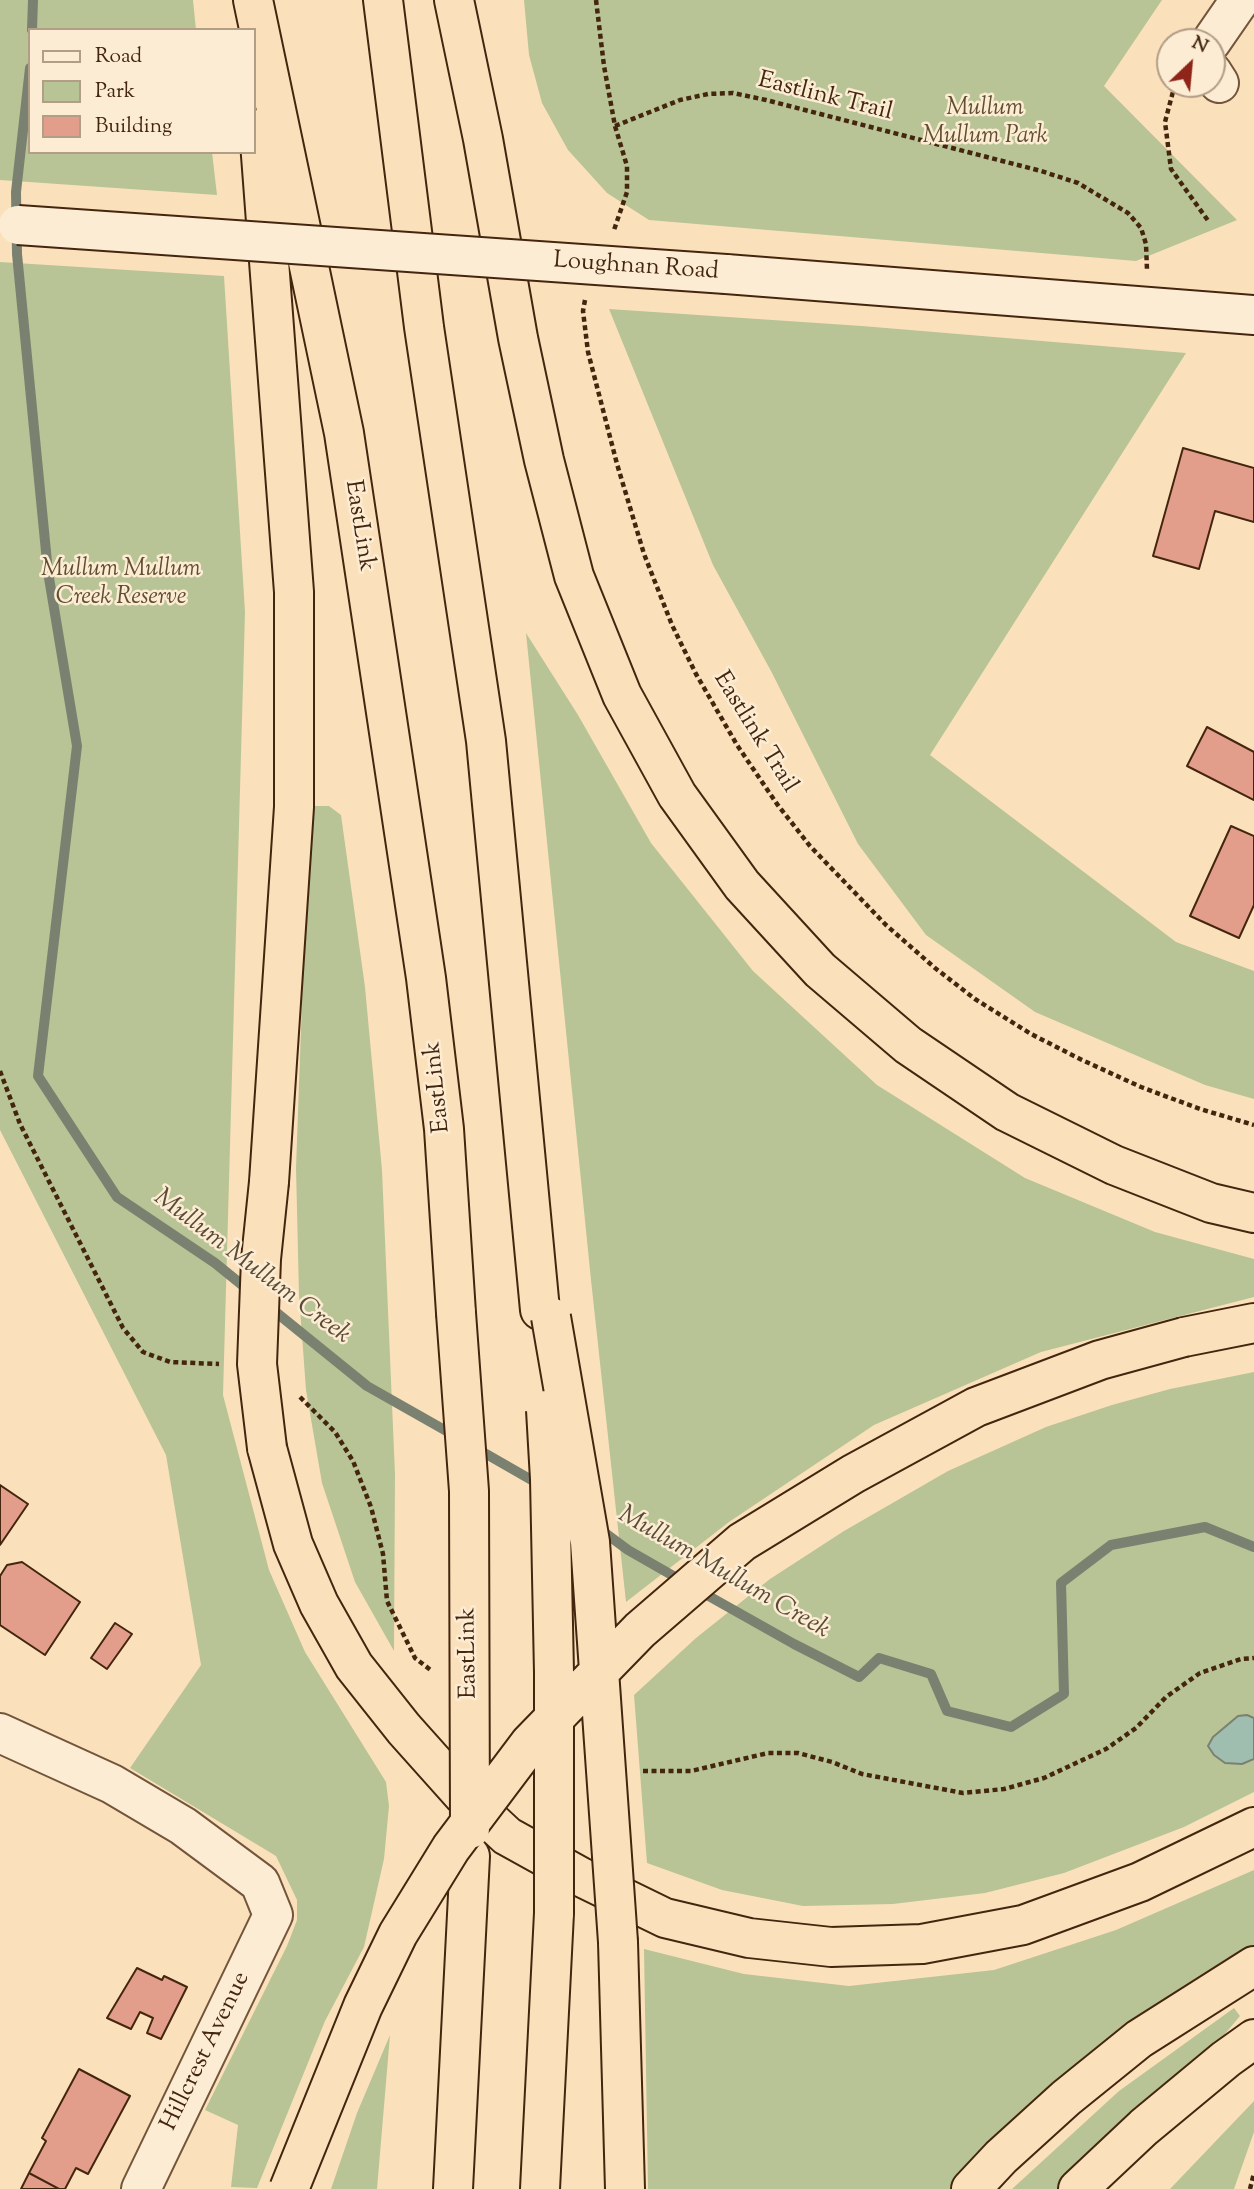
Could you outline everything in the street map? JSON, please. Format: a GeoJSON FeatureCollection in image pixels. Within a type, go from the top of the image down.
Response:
{"type":"FeatureCollection","features":[{"type":"Feature","properties":{"kind":"highway"},"geometry":{"type":"LineString","coordinates":[[252,0],[254,28]]}},
{"type":"Feature","properties":{"kind":"highway","name":"EastLink"},"geometry":{"type":"LineString","coordinates":[[252,0],[344,433],[426,978],[444,1129],[469,1491],[470,1856],[452,2180]]}},
{"type":"Feature","properties":{"kind":"highway"},"geometry":{"type":"LineString","coordinates":[[383,0],[425,327],[486,741],[528,1189],[546,1314],[590,1542],[618,1942],[625,2189]]}},
{"type":"Feature","properties":{"kind":"highway"},"geometry":{"type":"LineString","coordinates":[[454,0],[483,139],[521,351],[544,460],[574,576],[622,695],[677,795],[742,885],[811,961],[908,1045],[1007,1111],[1114,1166],[1212,1203],[1254,1213]]}},
{"type":"Feature","properties":{"kind":"highway"},"geometry":{"type":"LineString","coordinates":[[256,73],[294,592],[294,807],[269,1182],[261,1259],[257,1364],[267,1448],[293,1544],[319,1604],[354,1666],[404,1729],[463,1796],[507,1836],[581,1877],[665,1918],[749,1938],[831,1947],[922,1944],[1023,1925],[1140,1882],[1254,1827]]}},
{"type":"Feature","properties":{"kind":"highway"},"geometry":{"type":"LineString","coordinates":[[540,2189],[554,1913],[555,1803],[546,1314]]}},
{"type":"Feature","properties":{"kind":"highway"},"geometry":{"type":"LineString","coordinates":[[289,2189],[363,2006],[398,1934],[451,1848],[530,1744],[640,1630],[742,1542],[853,1474],[965,1413],[1100,1360],[1184,1337],[1254,1323]]}},
{"type":"Feature","properties":{"kind":"highway"},"geometry":{"type":"LineString","coordinates":[[971,2189],[1000,2157],[1066,2098],[1139,2039],[1254,1966]]}},
{"type":"Feature","properties":{"kind":"highway"},"geometry":{"type":"LineString","coordinates":[[1078,2189],[1144,2127],[1254,2039]]}},
{"type":"Feature","properties":{"kind":"main road"},"geometry":{"type":"LineString","coordinates":[[1221,28],[1240,0]]}},
{"type":"Feature","properties":{"kind":"main road","name":"Loughnan Road"},"geometry":{"type":"LineString","coordinates":[[9,224],[726,274],[1254,315]]}},
{"type":"Feature","properties":{"kind":"main road","name":"Hillcrest Avenue"},"geometry":{"type":"LineString","coordinates":[[0,1733],[112,1784],[183,1826],[260,1883],[273,1915],[141,2189]]}},
{"type":"Feature","properties":{"kind":"path"},"geometry":{"type":"LineString","coordinates":[[596,0],[615,126],[627,166],[627,192],[609,241]]}},
{"type":"Feature","properties":{"kind":"path","name":"Eastlink Trail"},"geometry":{"type":"LineString","coordinates":[[615,126],[680,100],[708,94],[733,93],[1041,171],[1078,183],[1128,212],[1141,228],[1146,244],[1147,306]]}},
{"type":"Feature","properties":{"kind":"path"},"geometry":{"type":"LineString","coordinates":[[1172,98],[1166,122],[1171,169],[1209,222]]}},
{"type":"Feature","properties":{"kind":"path","name":"Eastlink Trail"},"geometry":{"type":"LineString","coordinates":[[585,297],[583,312],[588,352],[614,452],[644,554],[671,625],[737,745],[777,804],[810,846],[886,925],[934,968],[975,999],[1031,1034],[1082,1060],[1176,1100],[1254,1125]]}},
{"type":"Feature","properties":{"kind":"path"},"geometry":{"type":"LineString","coordinates":[[1250,2189],[1254,2173]]}},
{"type":"Feature","properties":{"kind":"green space"},"geometry":{"type":"Polygon","coordinates":[[[0,0],[193,0],[196,28],[28,28],[28,154],[212,154],[217,195],[0,180],[0,0]]]}},
{"type":"Feature","properties":{"kind":"green space","name":"Mullum Mullum Park"},"geometry":{"type":"Polygon","coordinates":[[[524,0],[1162,0],[1104,86],[1237,220],[1136,261],[649,220],[607,193],[568,150],[542,103],[529,55],[524,0]]]}},
{"type":"Feature","properties":{"kind":"green space","name":"Mullum Mullum Creek Reserve"},"geometry":{"type":"Polygon","coordinates":[[[0,262],[224,276],[245,612],[223,1395],[269,1570],[305,1652],[386,1782],[389,1806],[384,1859],[364,1947],[325,2021],[257,2188],[231,2187],[238,2125],[205,2110],[287,1946],[297,1920],[297,1900],[276,1856],[130,1768],[201,1665],[166,1455],[0,1130],[0,262]]]}},
{"type":"Feature","properties":{"kind":"green space"},"geometry":{"type":"Polygon","coordinates":[[[609,309],[862,326],[1186,353],[930,755],[1176,942],[1254,971],[1254,1099],[1205,1085],[1035,1012],[926,935],[858,844],[771,671],[713,565],[609,309]]]}},
{"type":"Feature","properties":{"kind":"green space"},"geometry":{"type":"Polygon","coordinates":[[[526,633],[578,715],[651,843],[753,971],[877,1085],[1025,1178],[1155,1232],[1254,1259],[1254,1297],[1041,1352],[874,1425],[729,1522],[626,1602],[526,633]]]}},
{"type":"Feature","properties":{"kind":"green space"},"geometry":{"type":"Polygon","coordinates":[[[309,806],[329,806],[341,815],[365,987],[382,1170],[395,1474],[394,1651],[355,1582],[322,1483],[306,1390],[299,1295],[296,1168],[309,806]]]}},
{"type":"Feature","properties":{"kind":"green space"},"geometry":{"type":"Polygon","coordinates":[[[1254,1372],[1254,1792],[1184,1827],[1064,1873],[985,1893],[893,1904],[803,1906],[722,1890],[647,1863],[634,1695],[696,1638],[770,1579],[844,1531],[948,1471],[1046,1427],[1112,1405],[1170,1389],[1254,1372]]]}},
{"type":"Feature","properties":{"kind":"green space"},"geometry":{"type":"Polygon","coordinates":[[[1254,1870],[1254,1946],[1104,2045],[953,2189],[648,2189],[644,1949],[744,1974],[849,1986],[994,1970],[1116,1930],[1254,1870]]]}},
{"type":"Feature","properties":{"kind":"green space"},"geometry":{"type":"Polygon","coordinates":[[[1234,2008],[1240,2016],[1214,2047],[1059,2189],[1012,2189],[1119,2091],[1234,2008]]]}},
{"type":"Feature","properties":{"kind":"green space"},"geometry":{"type":"Polygon","coordinates":[[[390,2035],[377,2189],[331,2189],[357,2113],[390,2035]]]}},
{"type":"Feature","properties":{"kind":"green space"},"geometry":{"type":"Polygon","coordinates":[[[1254,2101],[1254,2132],[1234,2189],[1170,2189],[1254,2101]]]}},
{"type":"Feature","properties":{"kind":"shaded area"},"geometry":{"type":"Polygon","coordinates":[[[1247,1715],[1254,1718],[1254,1759],[1242,1764],[1225,1763],[1214,1755],[1208,1746],[1213,1737],[1238,1716],[1247,1715]]]}},
{"type":"Feature","properties":{"kind":"building"},"geometry":{"type":"Polygon","coordinates":[[[1183,448],[1254,468],[1254,522],[1215,511],[1199,569],[1153,556],[1183,448]]]}},
{"type":"Feature","properties":{"kind":"building"},"geometry":{"type":"Polygon","coordinates":[[[1207,727],[1254,752],[1254,800],[1187,766],[1207,727]]]}},
{"type":"Feature","properties":{"kind":"building"},"geometry":{"type":"Polygon","coordinates":[[[1231,826],[1254,836],[1254,905],[1239,938],[1190,916],[1231,826]]]}},
{"type":"Feature","properties":{"kind":"building"},"geometry":{"type":"Polygon","coordinates":[[[0,1485],[28,1504],[0,1545],[0,1485]]]}},
{"type":"Feature","properties":{"kind":"building"},"geometry":{"type":"Polygon","coordinates":[[[22,1562],[80,1602],[45,1655],[0,1625],[0,1576],[7,1565],[22,1562]]]}},
{"type":"Feature","properties":{"kind":"building"},"geometry":{"type":"Polygon","coordinates":[[[115,1623],[132,1634],[107,1669],[91,1658],[115,1623]]]}},
{"type":"Feature","properties":{"kind":"building"},"geometry":{"type":"Polygon","coordinates":[[[137,1968],[162,1980],[164,1976],[187,1987],[161,2039],[147,2033],[153,2018],[140,2012],[131,2029],[107,2018],[137,1968]]]}},
{"type":"Feature","properties":{"kind":"building"},"geometry":{"type":"Polygon","coordinates":[[[79,2069],[130,2096],[88,2174],[76,2168],[65,2189],[59,2189],[29,2173],[46,2141],[42,2138],[79,2069]]]}},
{"type":"Feature","properties":{"kind":"building"},"geometry":{"type":"Polygon","coordinates":[[[29,2173],[59,2189],[21,2189],[29,2173]]]}},
{"type":"Feature","properties":{"kind":"waterway","name":"Mullum Mullum Creek"},"geometry":{"type":"LineString","coordinates":[[32,28],[33,0]]}},
{"type":"Feature","properties":{"kind":"waterway","name":"Mullum Mullum Creek"},"geometry":{"type":"LineString","coordinates":[[28,86],[16,192],[17,254],[48,572],[77,746],[38,1076],[117,1197],[215,1263],[252,1293]]}},
{"type":"Feature","properties":{"kind":"waterway","name":"Mullum Mullum Creek"},"geometry":{"type":"LineString","coordinates":[[267,1305],[367,1386],[457,1437]]}},
{"type":"Feature","properties":{"kind":"waterway","name":"Mullum Mullum Creek"},"geometry":{"type":"LineString","coordinates":[[474,1447],[542,1486]]}},
{"type":"Feature","properties":{"kind":"waterway","name":"Mullum Mullum Creek"},"geometry":{"type":"LineString","coordinates":[[597,1527],[628,1550],[684,1582]]}},
{"type":"Feature","properties":{"kind":"waterway","name":"Mullum Mullum Creek"},"geometry":{"type":"LineString","coordinates":[[698,1590],[859,1677],[879,1658],[931,1674],[947,1711],[1011,1727],[1064,1694],[1061,1583],[1111,1545],[1205,1527],[1254,1547]]}}]}
